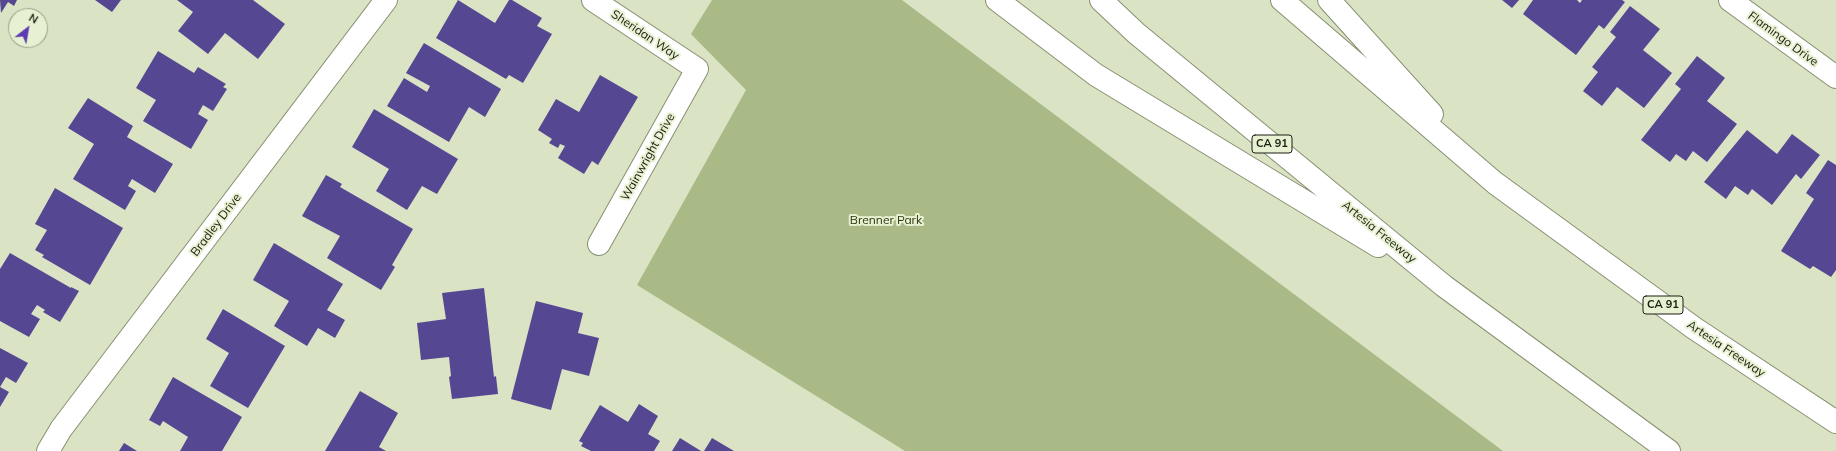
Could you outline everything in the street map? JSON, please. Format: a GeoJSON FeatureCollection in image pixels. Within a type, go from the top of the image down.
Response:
{"type":"FeatureCollection","features":[{"type":"Feature","properties":{"kind":"main road","name":"Bradley Drive"},"geometry":{"type":"LineString","coordinates":[[48,451],[66,422],[386,0]]}},
{"type":"Feature","properties":{"kind":"main road","name":"Sheridan Way"},"geometry":{"type":"LineString","coordinates":[[594,0],[697,70]]}},
{"type":"Feature","properties":{"kind":"main road"},"geometry":{"type":"LineString","coordinates":[[997,0],[1096,75],[1444,286]]}},
{"type":"Feature","properties":{"kind":"main road","name":"Artesia Freeway"},"geometry":{"type":"LineString","coordinates":[[1101,0],[1143,38],[1444,286],[1669,451]]}},
{"type":"Feature","properties":{"kind":"main road","name":"Artesia Freeway"},"geometry":{"type":"LineString","coordinates":[[1282,0],[1495,182],[1694,328],[1836,422]]}},
{"type":"Feature","properties":{"kind":"main road"},"geometry":{"type":"LineString","coordinates":[[1329,0],[1495,182]]}},
{"type":"Feature","properties":{"kind":"main road","name":"Flamingo Drive"},"geometry":{"type":"LineString","coordinates":[[1730,0],[1836,77]]}},
{"type":"Feature","properties":{"kind":"main road","name":"Wainwright Drive"},"geometry":{"type":"LineString","coordinates":[[599,244],[697,70]]}},
{"type":"Feature","properties":{"kind":"green space","name":"Brenner Park"},"geometry":{"type":"Polygon","coordinates":[[[712,0],[902,0],[1503,451],[905,451],[637,285],[746,90],[691,34],[712,0]]]}},
{"type":"Feature","properties":{"kind":"building"},"geometry":{"type":"Polygon","coordinates":[[[0,0],[17,0],[14,6],[8,2],[1,13],[0,0]]]}},
{"type":"Feature","properties":{"kind":"building"},"geometry":{"type":"Polygon","coordinates":[[[95,0],[121,0],[112,12],[95,0]]]}},
{"type":"Feature","properties":{"kind":"building"},"geometry":{"type":"Polygon","coordinates":[[[177,0],[253,0],[285,24],[258,59],[225,33],[208,54],[178,31],[193,12],[177,0]]]}},
{"type":"Feature","properties":{"kind":"building"},"geometry":{"type":"Polygon","coordinates":[[[458,0],[495,23],[509,0],[512,0],[542,18],[537,26],[552,34],[523,83],[509,75],[506,79],[436,38],[458,0]]]}},
{"type":"Feature","properties":{"kind":"building"},"geometry":{"type":"Polygon","coordinates":[[[1502,0],[1519,0],[1512,8],[1502,0]]]}},
{"type":"Feature","properties":{"kind":"building"},"geometry":{"type":"Polygon","coordinates":[[[1533,0],[1577,0],[1580,3],[1582,0],[1622,0],[1625,2],[1604,29],[1599,25],[1576,55],[1523,14],[1533,0]]]}},
{"type":"Feature","properties":{"kind":"building"},"geometry":{"type":"Polygon","coordinates":[[[1630,6],[1660,29],[1643,50],[1672,73],[1644,108],[1617,87],[1602,106],[1583,91],[1598,72],[1592,67],[1616,37],[1610,32],[1630,6]]]}},
{"type":"Feature","properties":{"kind":"building"},"geometry":{"type":"Polygon","coordinates":[[[424,43],[501,89],[485,117],[469,107],[449,142],[387,106],[404,78],[427,92],[430,86],[406,73],[424,43]]]}},
{"type":"Feature","properties":{"kind":"building"},"geometry":{"type":"Polygon","coordinates":[[[158,51],[194,73],[198,67],[226,84],[223,87],[227,89],[213,111],[203,105],[198,114],[208,120],[191,149],[143,121],[156,100],[136,88],[158,51]]]}},
{"type":"Feature","properties":{"kind":"building"},"geometry":{"type":"Polygon","coordinates":[[[1697,56],[1725,78],[1707,101],[1737,124],[1707,162],[1693,151],[1686,161],[1676,154],[1670,162],[1641,140],[1681,89],[1675,84],[1697,56]]]}},
{"type":"Feature","properties":{"kind":"building"},"geometry":{"type":"Polygon","coordinates":[[[600,75],[638,97],[598,165],[592,161],[584,174],[558,158],[565,146],[560,144],[558,148],[549,143],[552,139],[538,130],[556,99],[579,112],[600,75]]]}},
{"type":"Feature","properties":{"kind":"building"},"geometry":{"type":"Polygon","coordinates":[[[88,98],[133,126],[127,137],[173,164],[155,193],[132,179],[128,186],[136,191],[125,210],[73,179],[94,144],[68,128],[88,98]]]}},
{"type":"Feature","properties":{"kind":"building"},"geometry":{"type":"Polygon","coordinates":[[[374,109],[458,159],[437,194],[422,186],[407,210],[376,191],[389,169],[352,147],[374,109]]]}},
{"type":"Feature","properties":{"kind":"building"},"geometry":{"type":"Polygon","coordinates":[[[1747,130],[1777,154],[1792,134],[1820,155],[1801,179],[1796,174],[1772,205],[1752,189],[1748,195],[1735,186],[1726,199],[1704,182],[1747,130]]]}},
{"type":"Feature","properties":{"kind":"building"},"geometry":{"type":"Polygon","coordinates":[[[1828,160],[1836,165],[1836,270],[1831,277],[1813,266],[1810,269],[1781,251],[1814,199],[1806,193],[1828,160]]]}},
{"type":"Feature","properties":{"kind":"building"},"geometry":{"type":"Polygon","coordinates":[[[326,175],[342,184],[340,187],[413,229],[392,265],[395,267],[381,290],[327,258],[340,236],[302,216],[326,175]]]}},
{"type":"Feature","properties":{"kind":"building"},"geometry":{"type":"Polygon","coordinates":[[[55,188],[123,228],[90,285],[42,257],[44,255],[35,250],[47,230],[35,224],[55,188]]]}},
{"type":"Feature","properties":{"kind":"building"},"geometry":{"type":"Polygon","coordinates":[[[274,243],[343,284],[327,310],[345,320],[335,338],[318,328],[307,346],[274,326],[289,301],[253,280],[274,243]]]}},
{"type":"Feature","properties":{"kind":"building"},"geometry":{"type":"Polygon","coordinates":[[[10,253],[71,288],[79,291],[60,322],[43,312],[45,310],[37,305],[31,314],[40,319],[29,337],[0,321],[0,269],[10,253]]]}},
{"type":"Feature","properties":{"kind":"building"},"geometry":{"type":"Polygon","coordinates":[[[484,288],[494,377],[496,376],[498,394],[452,399],[449,377],[451,376],[449,357],[421,360],[417,323],[446,319],[442,293],[484,288]]]}},
{"type":"Feature","properties":{"kind":"building"},"geometry":{"type":"Polygon","coordinates":[[[536,301],[583,313],[578,333],[599,338],[589,376],[562,369],[551,410],[511,399],[536,301]]]}},
{"type":"Feature","properties":{"kind":"building"},"geometry":{"type":"Polygon","coordinates":[[[223,309],[285,346],[248,408],[210,386],[229,353],[206,339],[223,309]]]}},
{"type":"Feature","properties":{"kind":"building"},"geometry":{"type":"Polygon","coordinates":[[[0,348],[28,363],[16,383],[6,377],[0,387],[0,348]]]}},
{"type":"Feature","properties":{"kind":"building"},"geometry":{"type":"Polygon","coordinates":[[[173,377],[242,417],[222,451],[180,451],[188,437],[163,421],[160,426],[149,420],[173,377]]]}},
{"type":"Feature","properties":{"kind":"building"},"geometry":{"type":"Polygon","coordinates":[[[0,387],[9,392],[0,407],[0,387]]]}},
{"type":"Feature","properties":{"kind":"building"},"geometry":{"type":"Polygon","coordinates":[[[360,391],[398,413],[379,447],[386,451],[325,451],[360,391]]]}},
{"type":"Feature","properties":{"kind":"building"},"geometry":{"type":"Polygon","coordinates":[[[639,404],[658,416],[648,434],[660,441],[654,451],[591,451],[581,446],[583,443],[579,441],[600,405],[628,422],[639,404]]]}},
{"type":"Feature","properties":{"kind":"building"},"geometry":{"type":"Polygon","coordinates":[[[680,438],[701,451],[672,451],[680,438]]]}},
{"type":"Feature","properties":{"kind":"building"},"geometry":{"type":"Polygon","coordinates":[[[712,438],[734,451],[704,451],[712,438]]]}},
{"type":"Feature","properties":{"kind":"building"},"geometry":{"type":"Polygon","coordinates":[[[124,443],[137,451],[119,451],[124,443]]]}}]}
